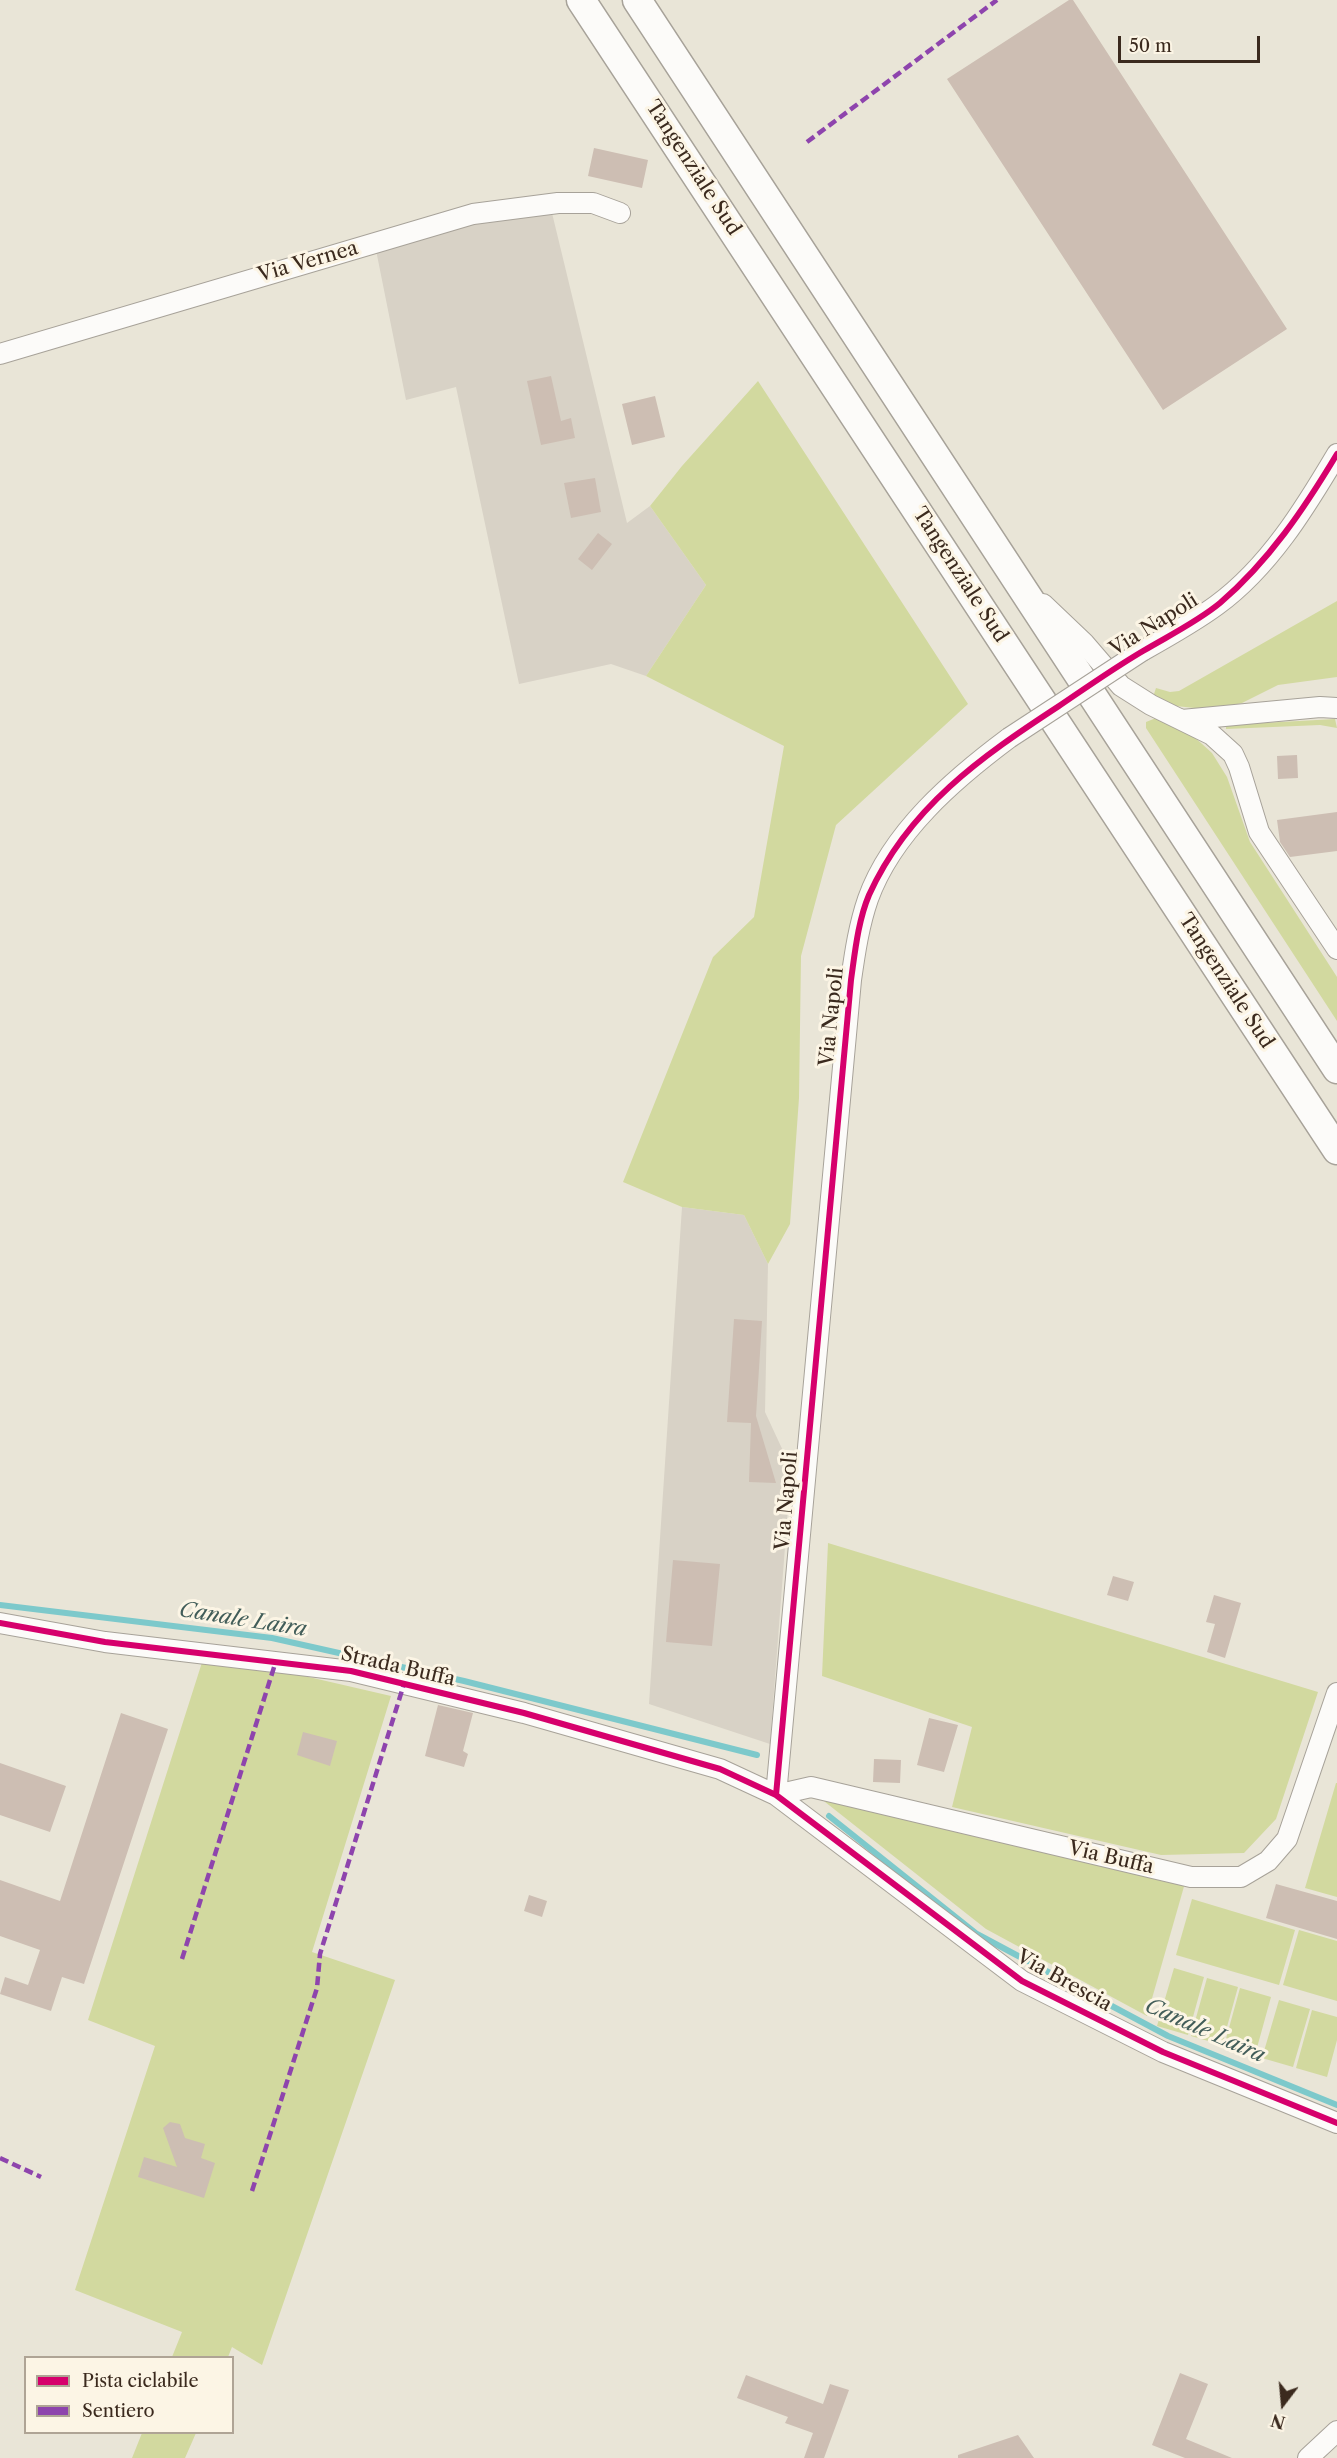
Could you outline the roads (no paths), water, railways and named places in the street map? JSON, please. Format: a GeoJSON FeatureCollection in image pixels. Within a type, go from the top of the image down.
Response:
{"type":"FeatureCollection","features":[{"type":"Feature","properties":{"kind":"highway","name":"Tangenziale Sud"},"geometry":{"type":"LineString","coordinates":[[582,0],[1337,1150]]}},
{"type":"Feature","properties":{"kind":"highway"},"geometry":{"type":"LineString","coordinates":[[637,0],[1337,1069]]}},
{"type":"Feature","properties":{"kind":"street","name":"Via Vernea"},"geometry":{"type":"LineString","coordinates":[[0,354],[473,214],[558,203],[593,203],[620,213]]}},
{"type":"Feature","properties":{"kind":"street","name":"Via Napoli"},"geometry":{"type":"LineString","coordinates":[[776,1795],[851,980],[857,938],[868,897],[886,864],[939,794],[1009,738],[1218,604],[1263,562],[1307,505],[1337,454]]}},
{"type":"Feature","properties":{"kind":"street"},"geometry":{"type":"LineString","coordinates":[[1020,583],[1084,643],[1121,686],[1212,735],[1233,754],[1259,832],[1337,949]]}},
{"type":"Feature","properties":{"kind":"street"},"geometry":{"type":"LineString","coordinates":[[1182,720],[1320,707],[1337,708]]}},
{"type":"Feature","properties":{"kind":"street","name":"Strada Buffa"},"geometry":{"type":"LineString","coordinates":[[0,1623],[105,1642],[351,1671],[524,1713],[720,1769],[776,1795]]}},
{"type":"Feature","properties":{"kind":"street","name":"Via Buffa"},"geometry":{"type":"LineString","coordinates":[[776,1795],[811,1787],[1191,1877],[1241,1877],[1268,1861],[1287,1839],[1336,1697]]}},
{"type":"Feature","properties":{"kind":"street","name":"Via Brescia"},"geometry":{"type":"LineString","coordinates":[[776,1795],[1022,1981],[1163,2052],[1337,2123]]}},
{"type":"Feature","properties":{"kind":"street"},"geometry":{"type":"LineString","coordinates":[[1308,2458],[1337,2431]]}},
{"type":"Feature","properties":{"kind":"waterway","name":"Canale Laira"},"geometry":{"type":"LineString","coordinates":[[0,1605],[272,1638],[464,1681],[757,1755]]}},
{"type":"Feature","properties":{"kind":"waterway","name":"Canale Laira"},"geometry":{"type":"LineString","coordinates":[[829,1816],[977,1934],[1168,2036],[1337,2105]]}}]}
